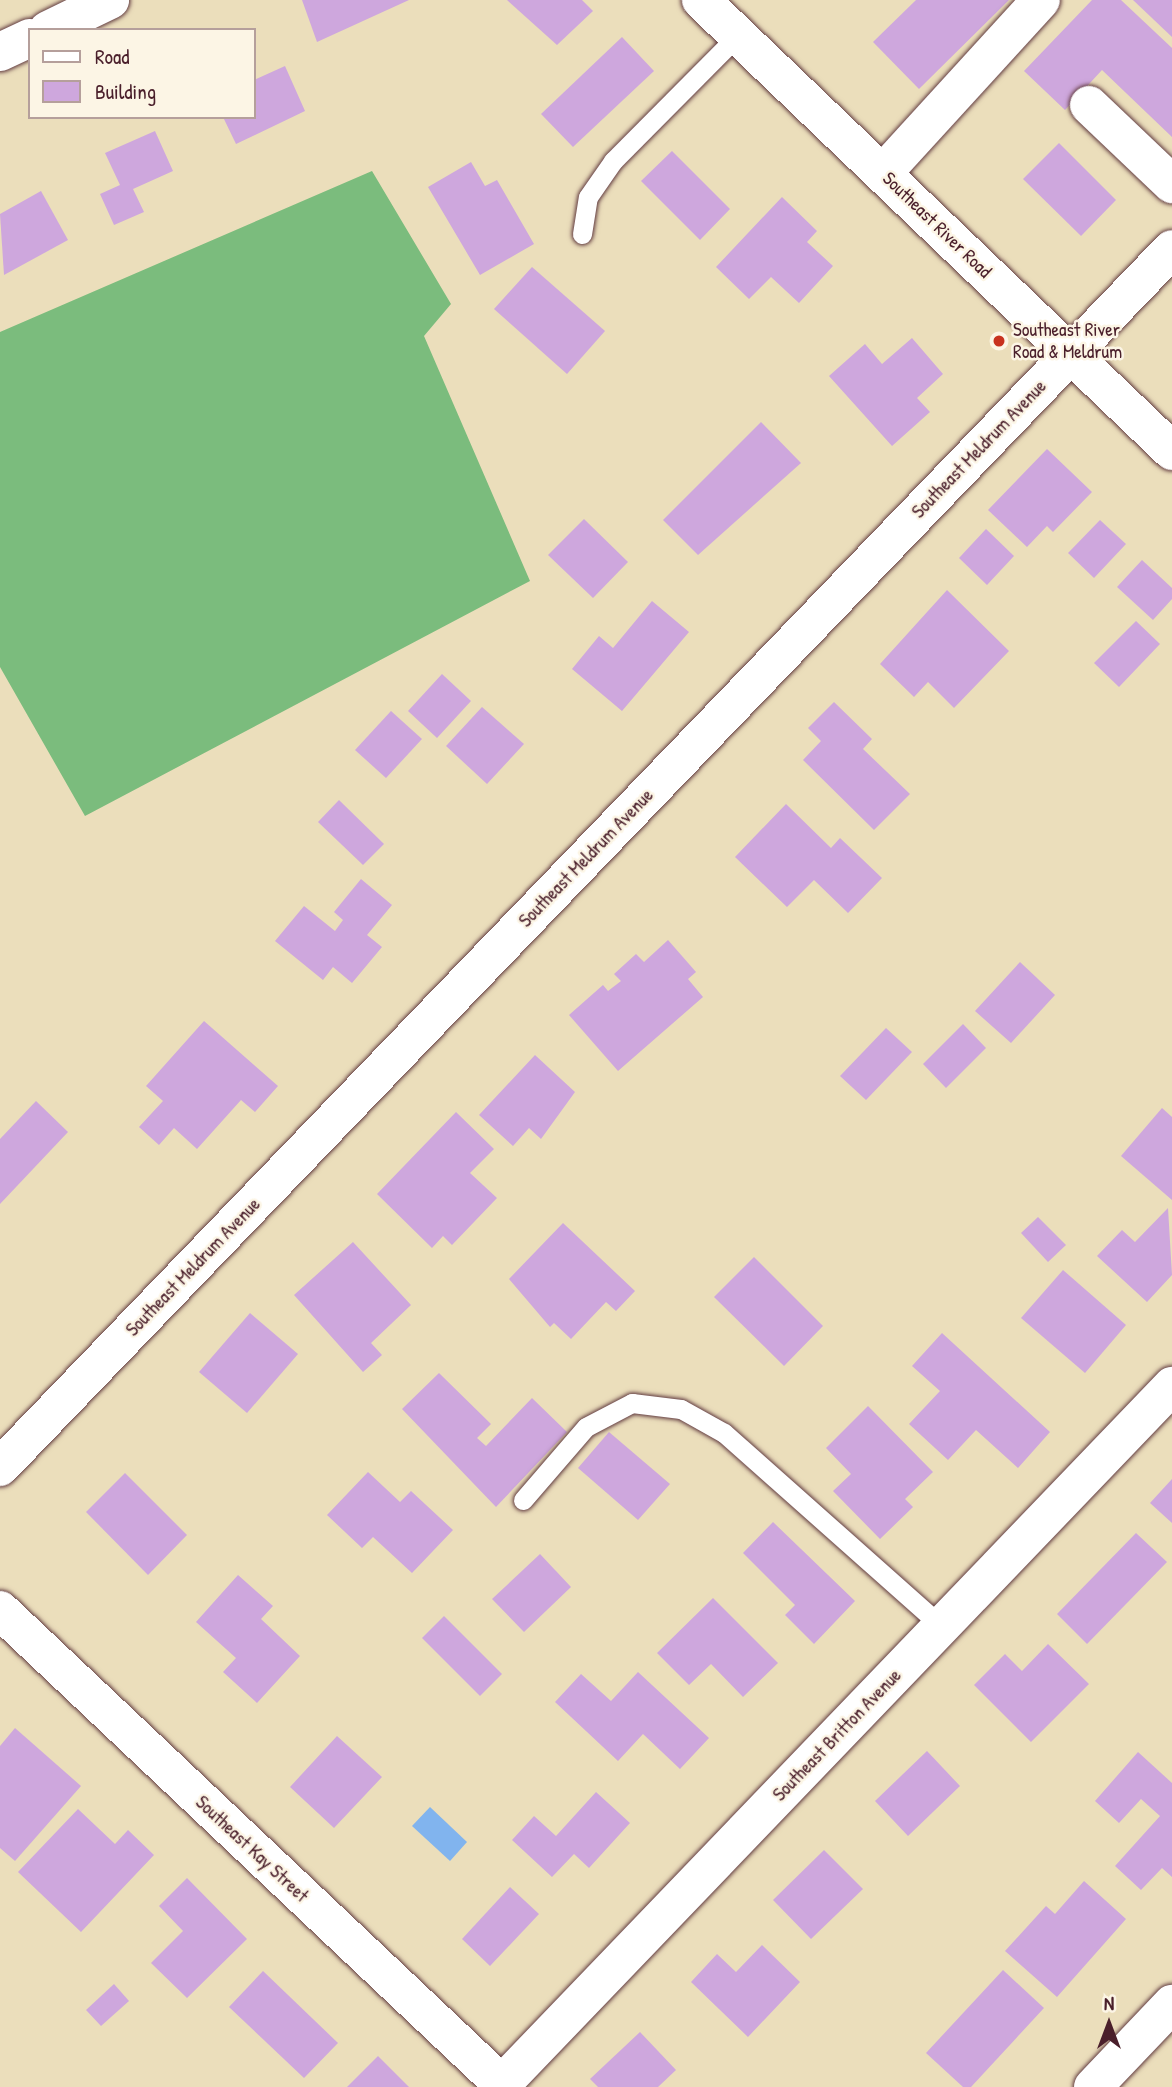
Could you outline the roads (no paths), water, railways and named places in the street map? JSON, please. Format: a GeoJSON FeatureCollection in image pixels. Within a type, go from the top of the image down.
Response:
{"type":"FeatureCollection","features":[{"type":"Feature","properties":{"kind":"street"},"geometry":{"type":"LineString","coordinates":[[52,28],[110,0]]}},
{"type":"Feature","properties":{"kind":"street","name":"Southeast River Road"},"geometry":{"type":"LineString","coordinates":[[701,0],[1172,451]]}},
{"type":"Feature","properties":{"kind":"street"},"geometry":{"type":"LineString","coordinates":[[883,173],[1041,0]]}},
{"type":"Feature","properties":{"kind":"street"},"geometry":{"type":"LineString","coordinates":[[0,52],[28,39]]}},
{"type":"Feature","properties":{"kind":"street"},"geometry":{"type":"LineString","coordinates":[[1088,105],[1172,184]]}},
{"type":"Feature","properties":{"kind":"street","name":"Southeast Meldrum Avenue"},"geometry":{"type":"LineString","coordinates":[[0,1467],[1172,249]]}},
{"type":"Feature","properties":{"kind":"street","name":"Southeast Britton Avenue"},"geometry":{"type":"LineString","coordinates":[[503,2085],[1172,1386]]}},
{"type":"Feature","properties":{"kind":"street","name":"Southeast Kay Street"},"geometry":{"type":"LineString","coordinates":[[0,1610],[503,2085]]}},
{"type":"Feature","properties":{"kind":"street"},"geometry":{"type":"LineString","coordinates":[[1093,2087],[1172,2004]]}},
{"type":"Feature","properties":{"kind":"lane"},"geometry":{"type":"LineString","coordinates":[[582,234],[588,197],[613,161],[739,34]]}},
{"type":"Feature","properties":{"kind":"lane"},"geometry":{"type":"LineString","coordinates":[[523,1500],[586,1427],[632,1403],[681,1409],[724,1433],[941,1626]]}},
{"type":"Feature","properties":{"kind":"water"},"geometry":{"type":"Polygon","coordinates":[[[430,1807],[467,1842],[450,1861],[412,1826],[430,1807]]]}},
{"type":"Feature","properties":{"kind":"place","name":"Southeast River Road & Meldrum"},"geometry":{"type":"Point","coordinates":[999,341]}}]}
